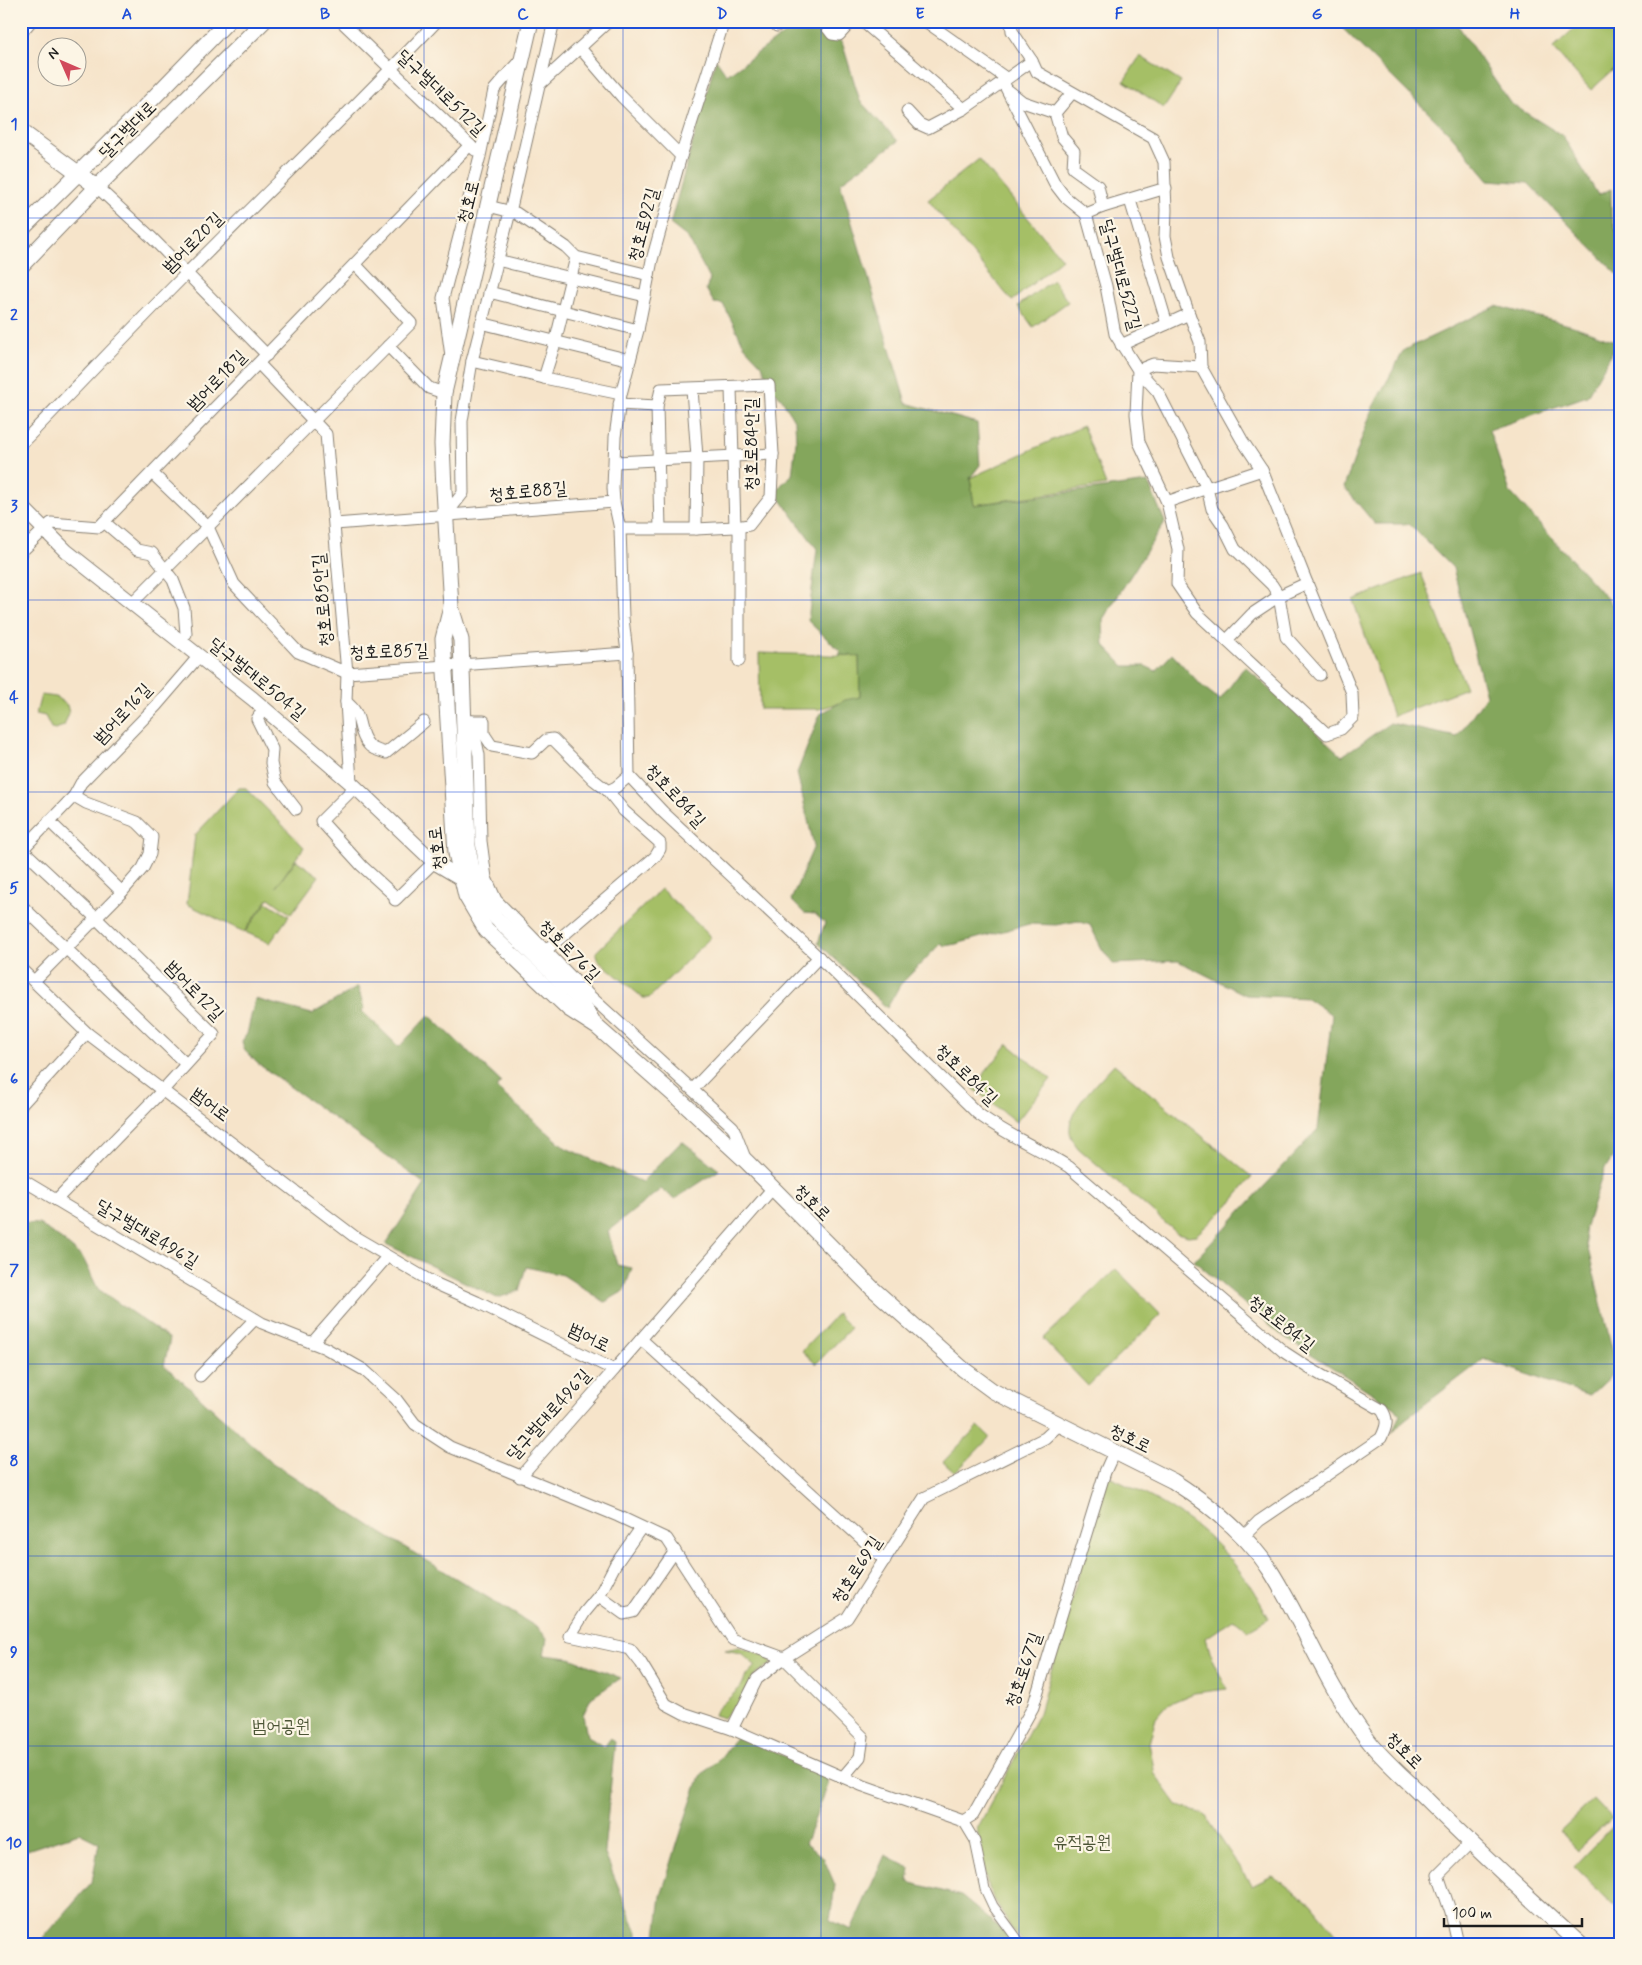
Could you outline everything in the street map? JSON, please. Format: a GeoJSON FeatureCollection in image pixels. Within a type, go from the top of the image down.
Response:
{"type":"FeatureCollection","features":[{"type":"Feature","properties":{"kind":"main road","name":"달구벌대로"},"geometry":{"type":"LineString","coordinates":[[21,266],[97,187],[264,21]]}},
{"type":"Feature","properties":{"kind":"main road","name":"청호로"},"geometry":{"type":"LineString","coordinates":[[531,21],[444,393],[442,444],[445,516],[451,607],[461,640],[468,720],[468,845],[473,874],[487,907],[579,999],[597,1027]]}},
{"type":"Feature","properties":{"kind":"main road","name":"달구벌대로"},"geometry":{"type":"LineString","coordinates":[[21,230],[130,122],[226,22]]}},
{"type":"Feature","properties":{"kind":"main road"},"geometry":{"type":"LineString","coordinates":[[21,131],[97,187]]}},
{"type":"Feature","properties":{"kind":"main road","name":"청호로"},"geometry":{"type":"LineString","coordinates":[[451,607],[443,639],[454,841],[461,878],[469,902],[486,930],[569,1009],[597,1027],[747,1162],[872,1288],[963,1369],[993,1391],[1173,1481],[1197,1496],[1220,1514],[1243,1537],[1270,1570],[1344,1709],[1364,1735],[1470,1843],[1580,1944]]}},
{"type":"Feature","properties":{"kind":"street"},"geometry":{"type":"LineString","coordinates":[[21,33],[31,21]]}},
{"type":"Feature","properties":{"kind":"street","name":"달구벌대로512길"},"geometry":{"type":"LineString","coordinates":[[341,21],[480,156]]}},
{"type":"Feature","properties":{"kind":"street","name":"범어로20길"},"geometry":{"type":"LineString","coordinates":[[21,444],[186,274],[392,69],[437,21]]}},
{"type":"Feature","properties":{"kind":"street"},"geometry":{"type":"LineString","coordinates":[[335,524],[445,516],[463,493],[462,421],[472,361],[510,212],[554,21]]}},
{"type":"Feature","properties":{"kind":"street"},"geometry":{"type":"LineString","coordinates":[[538,86],[609,21]]}},
{"type":"Feature","properties":{"kind":"street","name":"청호로92길"},"geometry":{"type":"LineString","coordinates":[[488,206],[516,213],[566,246],[576,256],[648,275],[681,156],[724,21]]}},
{"type":"Feature","properties":{"kind":"street"},"geometry":{"type":"LineString","coordinates":[[822,21],[832,34],[839,36],[852,21]]}},
{"type":"Feature","properties":{"kind":"street"},"geometry":{"type":"LineString","coordinates":[[862,21],[964,109]]}},
{"type":"Feature","properties":{"kind":"street"},"geometry":{"type":"LineString","coordinates":[[925,21],[1004,76],[1006,85],[1023,102],[1055,113],[1072,93]]}},
{"type":"Feature","properties":{"kind":"street"},"geometry":{"type":"LineString","coordinates":[[1011,21],[1012,32],[1037,72],[1153,138],[1164,162],[1166,188],[1165,236],[1169,257],[1200,342],[1201,367],[1242,440],[1262,470],[1352,693],[1353,718],[1340,729],[1327,734],[1197,613],[1177,584],[1178,549],[1167,502],[1139,442],[1136,414],[1138,370],[1153,364],[1201,367]]}},
{"type":"Feature","properties":{"kind":"street"},"geometry":{"type":"LineString","coordinates":[[580,48],[622,97],[681,156]]}},
{"type":"Feature","properties":{"kind":"street","name":"달구벌대로512길"},"geometry":{"type":"LineString","coordinates":[[480,156],[494,90],[522,58]]}},
{"type":"Feature","properties":{"kind":"street"},"geometry":{"type":"LineString","coordinates":[[907,111],[920,124],[928,128],[1006,85],[1032,62]]}},
{"type":"Feature","properties":{"kind":"street","name":"달구벌대로522길"},"geometry":{"type":"LineString","coordinates":[[1006,85],[1054,184],[1065,198],[1086,214],[1106,286],[1115,334],[1138,370],[1158,392],[1207,488],[1212,509],[1224,525],[1235,549],[1272,585],[1279,596],[1286,637],[1320,675]]}},
{"type":"Feature","properties":{"kind":"street","name":"달구벌대로522길"},"geometry":{"type":"LineString","coordinates":[[1055,113],[1062,137],[1074,151],[1074,168],[1098,186],[1103,207]]}},
{"type":"Feature","properties":{"kind":"street","name":"범어로18길"},"geometry":{"type":"LineString","coordinates":[[104,522],[470,145]]}},
{"type":"Feature","properties":{"kind":"street"},"geometry":{"type":"LineString","coordinates":[[451,361],[442,298],[480,156]]}},
{"type":"Feature","properties":{"kind":"street"},"geometry":{"type":"LineString","coordinates":[[97,187],[152,238],[267,355]]}},
{"type":"Feature","properties":{"kind":"street","name":"달구벌대로522길"},"geometry":{"type":"LineString","coordinates":[[1086,214],[1166,188]]}},
{"type":"Feature","properties":{"kind":"street","name":"달구벌대로522길"},"geometry":{"type":"LineString","coordinates":[[1130,200],[1167,324]]}},
{"type":"Feature","properties":{"kind":"street"},"geometry":{"type":"LineString","coordinates":[[544,378],[555,343],[576,256]]}},
{"type":"Feature","properties":{"kind":"street"},"geometry":{"type":"LineString","coordinates":[[497,260],[645,296]]}},
{"type":"Feature","properties":{"kind":"street"},"geometry":{"type":"LineString","coordinates":[[132,604],[411,323],[355,264]]}},
{"type":"Feature","properties":{"kind":"street"},"geometry":{"type":"LineString","coordinates":[[462,666],[627,653],[623,618],[620,529],[614,502],[615,437],[620,399],[638,330],[648,275]]}},
{"type":"Feature","properties":{"kind":"street"},"geometry":{"type":"LineString","coordinates":[[489,292],[638,330]]}},
{"type":"Feature","properties":{"kind":"street","name":"달구벌대로522길"},"geometry":{"type":"LineString","coordinates":[[1121,345],[1189,314]]}},
{"type":"Feature","properties":{"kind":"street"},"geometry":{"type":"LineString","coordinates":[[481,323],[555,343],[630,360]]}},
{"type":"Feature","properties":{"kind":"street"},"geometry":{"type":"LineString","coordinates":[[388,346],[429,388],[444,393]]}},
{"type":"Feature","properties":{"kind":"street"},"geometry":{"type":"LineString","coordinates":[[472,361],[620,399],[657,406],[660,529]]}},
{"type":"Feature","properties":{"kind":"street","name":"청호로85안길"},"geometry":{"type":"LineString","coordinates":[[259,364],[326,434],[347,673],[346,702],[353,785]]}},
{"type":"Feature","properties":{"kind":"street","name":"청호로84안길"},"geometry":{"type":"LineString","coordinates":[[657,406],[661,389],[731,388],[770,385],[773,454],[771,497],[749,524],[737,527]]}},
{"type":"Feature","properties":{"kind":"street","name":"청호로84안길"},"geometry":{"type":"LineString","coordinates":[[731,388],[737,527],[739,661]]}},
{"type":"Feature","properties":{"kind":"street"},"geometry":{"type":"LineString","coordinates":[[692,389],[697,457],[696,529]]}},
{"type":"Feature","properties":{"kind":"street"},"geometry":{"type":"LineString","coordinates":[[616,462],[773,454]]}},
{"type":"Feature","properties":{"kind":"street"},"geometry":{"type":"LineString","coordinates":[[1167,502],[1262,470]]}},
{"type":"Feature","properties":{"kind":"street","name":"청호로85길"},"geometry":{"type":"LineString","coordinates":[[152,473],[208,527],[234,584],[298,652],[347,673],[462,666]]}},
{"type":"Feature","properties":{"kind":"street","name":"청호로88길"},"geometry":{"type":"LineString","coordinates":[[445,516],[614,502]]}},
{"type":"Feature","properties":{"kind":"street","name":"달구벌대로504길"},"geometry":{"type":"LineString","coordinates":[[21,506],[66,551],[264,708],[353,785],[434,862],[461,878]]}},
{"type":"Feature","properties":{"kind":"street"},"geometry":{"type":"LineString","coordinates":[[21,552],[51,523],[99,527],[104,522],[137,550],[152,553],[165,571]]}},
{"type":"Feature","properties":{"kind":"street"},"geometry":{"type":"LineString","coordinates":[[620,529],[737,527]]}},
{"type":"Feature","properties":{"kind":"street","name":"달구벌대로504길"},"geometry":{"type":"LineString","coordinates":[[165,571],[177,587],[184,608],[186,634]]}},
{"type":"Feature","properties":{"kind":"street"},"geometry":{"type":"LineString","coordinates":[[1227,640],[1252,614],[1279,596],[1306,583]]}},
{"type":"Feature","properties":{"kind":"street","name":"청호로84길"},"geometry":{"type":"LineString","coordinates":[[627,653],[629,776],[650,800],[819,957],[977,1113],[994,1126],[1070,1167],[1284,1352],[1306,1367],[1374,1405],[1385,1415],[1387,1422],[1381,1438],[1259,1521],[1243,1537]]}},
{"type":"Feature","properties":{"kind":"street","name":"범어로16길"},"geometry":{"type":"LineString","coordinates":[[96,918],[22,850],[74,796],[81,783],[156,706],[199,656]]}},
{"type":"Feature","properties":{"kind":"street"},"geometry":{"type":"LineString","coordinates":[[346,702],[355,709],[364,738],[369,746],[386,753],[424,722]]}},
{"type":"Feature","properties":{"kind":"street"},"geometry":{"type":"LineString","coordinates":[[264,708],[257,719],[272,749],[271,763],[274,782],[296,809]]}},
{"type":"Feature","properties":{"kind":"street"},"geometry":{"type":"LineString","coordinates":[[468,720],[484,721],[484,734],[492,746],[532,753],[546,740],[553,739],[594,780],[608,791],[624,811],[660,843],[660,849],[655,857],[545,951]]}},
{"type":"Feature","properties":{"kind":"street","name":"청호로76길"},"geometry":{"type":"LineString","coordinates":[[468,720],[479,755],[481,841],[486,878],[496,900],[590,996],[733,1127],[747,1162]]}},
{"type":"Feature","properties":{"kind":"street"},"geometry":{"type":"LineString","coordinates":[[608,791],[629,776]]}},
{"type":"Feature","properties":{"kind":"street"},"geometry":{"type":"LineString","coordinates":[[353,785],[322,820],[362,866],[396,899],[434,862]]}},
{"type":"Feature","properties":{"kind":"street"},"geometry":{"type":"LineString","coordinates":[[34,981],[122,892],[143,868],[150,854],[152,837],[137,822],[86,803],[74,796]]}},
{"type":"Feature","properties":{"kind":"street"},"geometry":{"type":"LineString","coordinates":[[49,821],[122,892]]}},
{"type":"Feature","properties":{"kind":"street"},"geometry":{"type":"LineString","coordinates":[[21,905],[186,1064]]}},
{"type":"Feature","properties":{"kind":"street","name":"범어로12길"},"geometry":{"type":"LineString","coordinates":[[56,1200],[162,1091],[214,1034],[96,918]]}},
{"type":"Feature","properties":{"kind":"street"},"geometry":{"type":"LineString","coordinates":[[693,1089],[819,957]]}},
{"type":"Feature","properties":{"kind":"street","name":"범어로"},"geometry":{"type":"LineString","coordinates":[[21,969],[87,1033],[355,1237],[432,1282],[477,1302],[614,1370],[772,1189]]}},
{"type":"Feature","properties":{"kind":"street"},"geometry":{"type":"LineString","coordinates":[[21,1105],[87,1033]]}},
{"type":"Feature","properties":{"kind":"street","name":"달구벌대로496길"},"geometry":{"type":"LineString","coordinates":[[21,1178],[255,1319],[312,1342],[364,1370],[396,1400],[415,1424],[450,1446],[520,1477],[614,1370]]}},
{"type":"Feature","properties":{"kind":"street"},"geometry":{"type":"LineString","coordinates":[[312,1342],[387,1257]]}},
{"type":"Feature","properties":{"kind":"street"},"geometry":{"type":"LineString","coordinates":[[200,1376],[255,1319]]}},
{"type":"Feature","properties":{"kind":"street"},"geometry":{"type":"LineString","coordinates":[[641,1339],[885,1560]]}},
{"type":"Feature","properties":{"kind":"street","name":"청호로69길"},"geometry":{"type":"LineString","coordinates":[[732,1729],[757,1679],[784,1658],[847,1618],[924,1498],[1046,1438],[1059,1425]]}},
{"type":"Feature","properties":{"kind":"street","name":"청호로67길"},"geometry":{"type":"LineString","coordinates":[[963,1821],[973,1815],[1033,1707],[1106,1472],[1114,1452]]}},
{"type":"Feature","properties":{"kind":"street"},"geometry":{"type":"LineString","coordinates":[[520,1477],[667,1539],[732,1639],[784,1658],[863,1737],[860,1757],[843,1777]]}},
{"type":"Feature","properties":{"kind":"street"},"geometry":{"type":"LineString","coordinates":[[641,1528],[615,1565],[599,1596],[585,1612],[570,1636],[630,1649],[666,1704],[683,1713],[732,1729],[843,1777],[963,1821],[975,1841],[985,1889],[992,1906],[1021,1944]]}},
{"type":"Feature","properties":{"kind":"street"},"geometry":{"type":"LineString","coordinates":[[599,1596],[624,1614],[633,1612],[675,1551]]}},
{"type":"Feature","properties":{"kind":"street"},"geometry":{"type":"LineString","coordinates":[[1458,1944],[1451,1913],[1438,1875],[1470,1843]]}},
{"type":"Feature","properties":{"kind":"green space"},"geometry":{"type":"Polygon","coordinates":[[[802,21],[817,21],[828,34],[842,42],[860,101],[898,141],[840,183],[906,403],[977,423],[980,465],[970,478],[974,505],[1148,482],[1165,522],[1103,619],[1104,645],[1124,666],[1145,666],[1156,671],[1172,654],[1202,686],[1220,700],[1245,666],[1342,756],[1390,723],[1457,737],[1486,696],[1453,568],[1409,524],[1375,524],[1344,487],[1373,407],[1404,350],[1496,306],[1573,326],[1618,342],[1587,396],[1489,430],[1510,492],[1621,614],[1621,1145],[1604,1170],[1584,1232],[1617,1370],[1589,1396],[1484,1359],[1403,1421],[1392,1434],[1400,1414],[1395,1408],[1280,1334],[1194,1261],[1318,1129],[1332,1015],[1307,998],[1246,995],[1178,961],[1113,964],[1102,949],[1090,925],[1078,921],[1056,925],[1029,924],[956,944],[944,946],[941,943],[900,985],[887,1008],[818,943],[825,923],[815,914],[804,913],[791,900],[814,846],[797,773],[820,714],[845,700],[860,697],[859,656],[840,655],[840,651],[808,621],[817,549],[776,493],[792,475],[796,442],[795,422],[782,399],[772,392],[762,365],[745,347],[723,304],[714,303],[706,289],[710,279],[688,238],[670,224],[716,59],[727,75],[802,21]]]}},
{"type":"Feature","properties":{"kind":"green space"},"geometry":{"type":"Polygon","coordinates":[[[1335,21],[1455,21],[1510,103],[1563,136],[1598,195],[1611,189],[1611,215],[1621,243],[1621,278],[1528,183],[1489,180],[1450,134],[1335,21]]]}},
{"type":"Feature","properties":{"kind":"green space"},"geometry":{"type":"Polygon","coordinates":[[[1582,21],[1616,21],[1621,26],[1621,63],[1591,90],[1553,48],[1582,21]]]}},
{"type":"Feature","properties":{"kind":"green space"},"geometry":{"type":"Polygon","coordinates":[[[1140,56],[1181,82],[1164,108],[1124,81],[1140,56]]]}},
{"type":"Feature","properties":{"kind":"green space"},"geometry":{"type":"Polygon","coordinates":[[[979,159],[1062,259],[1012,301],[928,200],[979,159]]]}},
{"type":"Feature","properties":{"kind":"green space"},"geometry":{"type":"Polygon","coordinates":[[[1053,280],[1068,302],[1033,327],[1018,306],[1053,280]]]}},
{"type":"Feature","properties":{"kind":"green space"},"geometry":{"type":"Polygon","coordinates":[[[1083,426],[1106,485],[974,505],[970,478],[1083,426]]]}},
{"type":"Feature","properties":{"kind":"green space"},"geometry":{"type":"Polygon","coordinates":[[[1421,573],[1466,688],[1393,716],[1353,600],[1421,573]]]}},
{"type":"Feature","properties":{"kind":"green space"},"geometry":{"type":"Polygon","coordinates":[[[759,653],[859,656],[860,697],[819,709],[760,709],[759,653]]]}},
{"type":"Feature","properties":{"kind":"green space"},"geometry":{"type":"Polygon","coordinates":[[[41,695],[56,697],[67,705],[69,713],[64,726],[55,729],[51,728],[45,716],[36,714],[41,695]]]}},
{"type":"Feature","properties":{"kind":"green space"},"geometry":{"type":"Polygon","coordinates":[[[239,788],[246,788],[304,847],[276,887],[296,860],[319,876],[291,914],[269,898],[244,932],[187,904],[195,835],[239,788]]]}},
{"type":"Feature","properties":{"kind":"green space"},"geometry":{"type":"Polygon","coordinates":[[[661,889],[711,937],[649,998],[643,998],[597,959],[596,952],[661,889]]]}},
{"type":"Feature","properties":{"kind":"green space"},"geometry":{"type":"Polygon","coordinates":[[[267,902],[289,916],[270,943],[245,932],[267,902]]]}},
{"type":"Feature","properties":{"kind":"green space"},"geometry":{"type":"Polygon","coordinates":[[[358,987],[364,1008],[362,1011],[399,1047],[429,1015],[501,1082],[496,1088],[566,1148],[642,1182],[682,1141],[719,1170],[675,1199],[661,1189],[608,1231],[617,1265],[632,1268],[624,1291],[605,1302],[563,1275],[526,1267],[519,1291],[497,1298],[386,1244],[425,1184],[257,1063],[244,1050],[242,1041],[247,1034],[255,999],[312,1014],[358,987]]]}},
{"type":"Feature","properties":{"kind":"green space"},"geometry":{"type":"Polygon","coordinates":[[[1008,1044],[1051,1079],[1016,1122],[973,1088],[1008,1044]]]}},
{"type":"Feature","properties":{"kind":"green space"},"geometry":{"type":"Polygon","coordinates":[[[1114,1064],[1252,1177],[1228,1206],[1196,1235],[1188,1236],[1177,1233],[1078,1148],[1072,1138],[1070,1127],[1075,1111],[1114,1064]]]}},
{"type":"Feature","properties":{"kind":"green space","name":"범어공원"},"geometry":{"type":"Polygon","coordinates":[[[21,1223],[39,1224],[62,1240],[83,1258],[98,1289],[170,1339],[164,1365],[271,1462],[383,1534],[538,1628],[547,1638],[544,1655],[570,1658],[621,1678],[591,1698],[583,1715],[587,1736],[604,1747],[611,1738],[615,1742],[604,1852],[637,1932],[637,1944],[38,1944],[92,1882],[99,1843],[79,1833],[21,1852],[21,1802],[26,1798],[21,1792],[21,1223]]]}},
{"type":"Feature","properties":{"kind":"green space"},"geometry":{"type":"Polygon","coordinates":[[[1116,1269],[1161,1315],[1088,1386],[1043,1339],[1116,1269]]]}},
{"type":"Feature","properties":{"kind":"green space"},"geometry":{"type":"Polygon","coordinates":[[[837,1314],[851,1328],[816,1364],[802,1351],[837,1314]]]}},
{"type":"Feature","properties":{"kind":"green space"},"geometry":{"type":"Polygon","coordinates":[[[978,1426],[990,1437],[955,1473],[943,1462],[978,1426]]]}},
{"type":"Feature","properties":{"kind":"green space","name":"유적공원"},"geometry":{"type":"Polygon","coordinates":[[[1107,1476],[1145,1494],[1179,1514],[1210,1538],[1243,1576],[1269,1618],[1248,1630],[1234,1619],[1206,1638],[1212,1659],[1227,1689],[1194,1693],[1168,1704],[1156,1718],[1149,1743],[1155,1774],[1178,1806],[1205,1815],[1252,1886],[1272,1876],[1310,1902],[1345,1944],[1025,1944],[1011,1928],[988,1888],[977,1829],[1039,1713],[1107,1476]]]}},
{"type":"Feature","properties":{"kind":"green space"},"geometry":{"type":"Polygon","coordinates":[[[739,1647],[767,1656],[772,1663],[755,1675],[737,1707],[732,1708],[724,1718],[714,1715],[716,1710],[741,1687],[745,1678],[756,1666],[741,1653],[725,1650],[739,1647]]]}},
{"type":"Feature","properties":{"kind":"green space"},"geometry":{"type":"Polygon","coordinates":[[[737,1736],[826,1774],[828,1785],[805,1844],[823,1857],[835,1885],[830,1920],[851,1930],[885,1855],[910,1868],[908,1882],[961,1896],[1005,1932],[1015,1944],[655,1944],[661,1896],[700,1776],[722,1757],[737,1736]]]}},
{"type":"Feature","properties":{"kind":"green space"},"geometry":{"type":"Polygon","coordinates":[[[1594,1799],[1612,1818],[1578,1850],[1560,1831],[1594,1799]]]}},
{"type":"Feature","properties":{"kind":"green space"},"geometry":{"type":"Polygon","coordinates":[[[1621,1818],[1621,1912],[1574,1867],[1621,1818]]]}}]}
